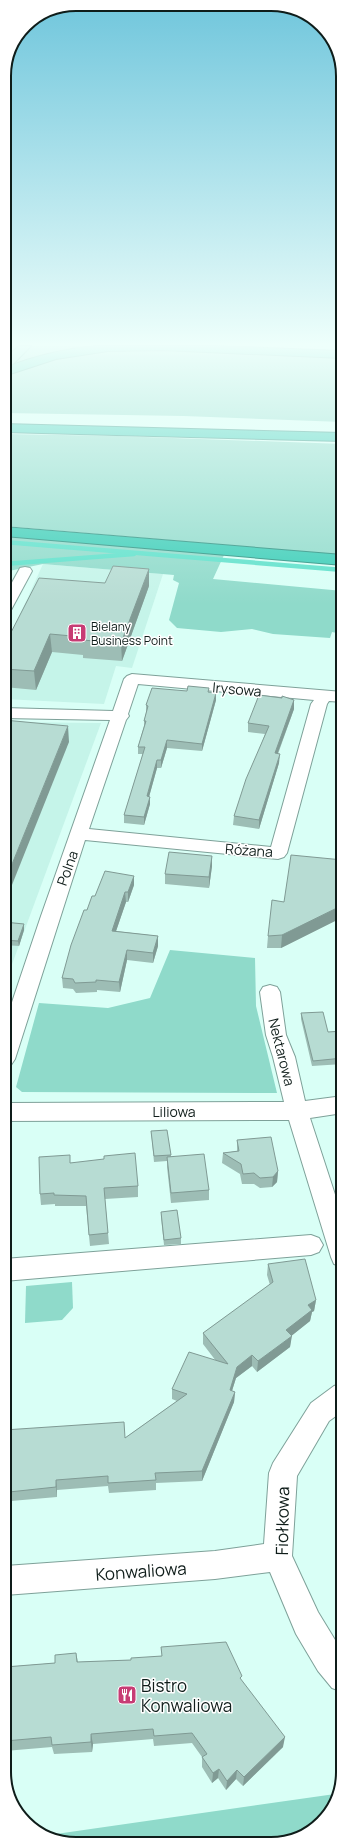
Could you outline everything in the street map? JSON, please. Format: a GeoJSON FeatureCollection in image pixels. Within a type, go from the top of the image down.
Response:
{"type":"FeatureCollection","features":[{"type":"Feature","properties":{"kind":"highway"},"geometry":{"type":"LineString","coordinates":[[199,432],[336,438]]}},
{"type":"Feature","properties":{"kind":"highway"},"geometry":{"type":"LineString","coordinates":[[11,532],[336,559]]}},
{"type":"Feature","properties":{"kind":"street"},"geometry":{"type":"LineString","coordinates":[[11,597],[25,571]]}},
{"type":"Feature","properties":{"kind":"street","name":"Irysowa"},"geometry":{"type":"LineString","coordinates":[[132,679],[336,696]]}},
{"type":"Feature","properties":{"kind":"street","name":"Polna"},"geometry":{"type":"LineString","coordinates":[[11,1037],[50,916],[80,834],[132,679]]}},
{"type":"Feature","properties":{"kind":"street","name":"Różana"},"geometry":{"type":"LineString","coordinates":[[80,834],[278,853],[319,704],[325,695]]}},
{"type":"Feature","properties":{"kind":"street"},"geometry":{"type":"LineString","coordinates":[[11,713],[120,716]]}},
{"type":"Feature","properties":{"kind":"street","name":"Nektarowa"},"geometry":{"type":"LineString","coordinates":[[270,992],[276,1035],[284,1057],[297,1111]]}},
{"type":"Feature","properties":{"kind":"street","name":"Liliowa"},"geometry":{"type":"LineString","coordinates":[[11,1112],[297,1111],[336,1105]]}},
{"type":"Feature","properties":{"kind":"street"},"geometry":{"type":"LineString","coordinates":[[297,1111],[336,1235]]}},
{"type":"Feature","properties":{"kind":"street"},"geometry":{"type":"LineString","coordinates":[[11,1269],[311,1245]]}},
{"type":"Feature","properties":{"kind":"street","name":"Fiołkowa"},"geometry":{"type":"LineString","coordinates":[[336,1400],[320,1412],[283,1473],[278,1557],[307,1623],[329,1660],[336,1668]]}},
{"type":"Feature","properties":{"kind":"street","name":"Konwaliowa"},"geometry":{"type":"LineString","coordinates":[[11,1580],[214,1565],[278,1557]]}},
{"type":"Feature","properties":{"kind":"shaded area"},"geometry":{"type":"Polygon","coordinates":[[[11,434],[117,436],[336,444],[336,554],[11,527],[11,434]]]}},
{"type":"Feature","properties":{"kind":"shaded area"},"geometry":{"type":"Polygon","coordinates":[[[11,536],[224,555],[213,579],[336,590],[336,633],[332,632],[330,638],[273,634],[252,629],[221,632],[177,628],[169,620],[179,583],[173,580],[174,575],[43,564],[11,571],[11,536]]]}},
{"type":"Feature","properties":{"kind":"shaded area"},"geometry":{"type":"Polygon","coordinates":[[[43,564],[163,574],[132,668],[116,666],[104,704],[11,699],[11,635],[43,564]]]}},
{"type":"Feature","properties":{"kind":"shaded area"},"geometry":{"type":"Polygon","coordinates":[[[11,722],[101,723],[11,967],[11,722]]]}},
{"type":"Feature","properties":{"kind":"shaded area"},"geometry":{"type":"Polygon","coordinates":[[[170,950],[255,958],[256,1006],[277,1093],[22,1092],[16,1087],[39,1003],[108,1008],[150,998],[170,950]]]}},
{"type":"Feature","properties":{"kind":"shaded area"},"geometry":{"type":"Polygon","coordinates":[[[72,1282],[73,1308],[62,1320],[25,1323],[26,1286],[72,1282]]]}},
{"type":"Feature","properties":{"kind":"shaded area"},"geometry":{"type":"Polygon","coordinates":[[[332,1794],[320,1815],[311,1824],[288,1835],[271,1837],[76,1837],[55,1834],[332,1794]]]}},
{"type":"Feature","properties":{"kind":"building","name":"Bielany Business Point"},"geometry":{"type":"Polygon","coordinates":[[[113,566],[149,569],[121,643],[82,640],[83,637],[50,634],[34,671],[11,669],[11,632],[39,578],[105,583],[113,566]]]}},
{"type":"Feature","properties":{"kind":"building"},"geometry":{"type":"Polygon","coordinates":[[[188,686],[209,688],[208,692],[216,693],[202,744],[167,740],[161,760],[157,760],[147,796],[150,797],[144,817],[124,815],[145,747],[138,747],[146,721],[144,721],[148,706],[146,705],[152,688],[187,691],[188,686]]]}},
{"type":"Feature","properties":{"kind":"building"},"geometry":{"type":"Polygon","coordinates":[[[259,695],[282,698],[282,696],[294,700],[275,753],[280,754],[259,820],[234,816],[246,779],[269,726],[248,723],[259,695]]]}},
{"type":"Feature","properties":{"kind":"building"},"geometry":{"type":"Polygon","coordinates":[[[11,721],[68,726],[11,867],[11,721]]]}},
{"type":"Feature","properties":{"kind":"building"},"geometry":{"type":"Polygon","coordinates":[[[169,852],[212,856],[209,877],[165,874],[169,852]]]}},
{"type":"Feature","properties":{"kind":"building"},"geometry":{"type":"Polygon","coordinates":[[[291,855],[336,859],[336,908],[282,935],[268,936],[272,900],[284,902],[291,855]]]}},
{"type":"Feature","properties":{"kind":"building"},"geometry":{"type":"Polygon","coordinates":[[[105,871],[134,876],[128,892],[125,892],[112,931],[158,936],[153,953],[127,950],[119,982],[96,980],[96,982],[75,983],[73,979],[62,978],[71,945],[84,910],[87,910],[92,896],[95,896],[105,871]]]}},
{"type":"Feature","properties":{"kind":"building"},"geometry":{"type":"Polygon","coordinates":[[[11,923],[24,924],[18,941],[11,940],[11,923]]]}},
{"type":"Feature","properties":{"kind":"building"},"geometry":{"type":"Polygon","coordinates":[[[323,1012],[328,1032],[336,1031],[336,1059],[313,1061],[301,1013],[323,1012]]]}},
{"type":"Feature","properties":{"kind":"building"},"geometry":{"type":"Polygon","coordinates":[[[167,1130],[171,1155],[154,1156],[151,1131],[167,1130]]]}},
{"type":"Feature","properties":{"kind":"building"},"geometry":{"type":"Polygon","coordinates":[[[271,1137],[278,1171],[273,1177],[260,1178],[254,1173],[243,1174],[241,1164],[223,1153],[239,1151],[237,1140],[271,1137]]]}},
{"type":"Feature","properties":{"kind":"building"},"geometry":{"type":"Polygon","coordinates":[[[135,1153],[138,1186],[104,1188],[108,1233],[89,1235],[86,1196],[54,1195],[54,1193],[40,1194],[39,1157],[70,1155],[70,1163],[104,1159],[104,1156],[135,1153]]]}},
{"type":"Feature","properties":{"kind":"building"},"geometry":{"type":"Polygon","coordinates":[[[204,1154],[209,1190],[171,1193],[167,1157],[204,1154]]]}},
{"type":"Feature","properties":{"kind":"building"},"geometry":{"type":"Polygon","coordinates":[[[177,1210],[181,1238],[164,1240],[161,1212],[177,1210]]]}},
{"type":"Feature","properties":{"kind":"building"},"geometry":{"type":"Polygon","coordinates":[[[305,1259],[316,1300],[308,1305],[312,1310],[286,1330],[292,1336],[258,1361],[252,1355],[237,1367],[230,1390],[235,1392],[202,1471],[155,1473],[156,1480],[108,1483],[108,1476],[56,1480],[56,1487],[11,1492],[11,1430],[124,1422],[125,1438],[187,1394],[172,1389],[189,1352],[228,1364],[203,1333],[273,1282],[268,1264],[305,1259]]]}},
{"type":"Feature","properties":{"kind":"building"},"geometry":{"type":"Polygon","coordinates":[[[226,1642],[242,1676],[240,1678],[285,1737],[244,1777],[237,1770],[227,1781],[219,1769],[213,1773],[202,1757],[207,1754],[192,1733],[154,1736],[153,1729],[91,1734],[91,1742],[52,1745],[51,1737],[11,1740],[11,1667],[55,1663],[55,1655],[76,1653],[77,1662],[131,1660],[131,1658],[162,1656],[161,1647],[226,1642]]]}},
{"type":"Feature","properties":{"kind":"waterway"},"geometry":{"type":"LineString","coordinates":[[11,543],[336,569]]}},
{"type":"Feature","properties":{"kind":"waterway"},"geometry":{"type":"LineString","coordinates":[[11,563],[134,554]]}},
{"type":"Feature","properties":{"kind":"place","name":"Bielany Business Point"},"geometry":{"type":"Point","coordinates":[77,633]}},
{"type":"Feature","properties":{"kind":"place","name":"Bistro Konwaliowa"},"geometry":{"type":"Point","coordinates":[127,1695]}}]}
